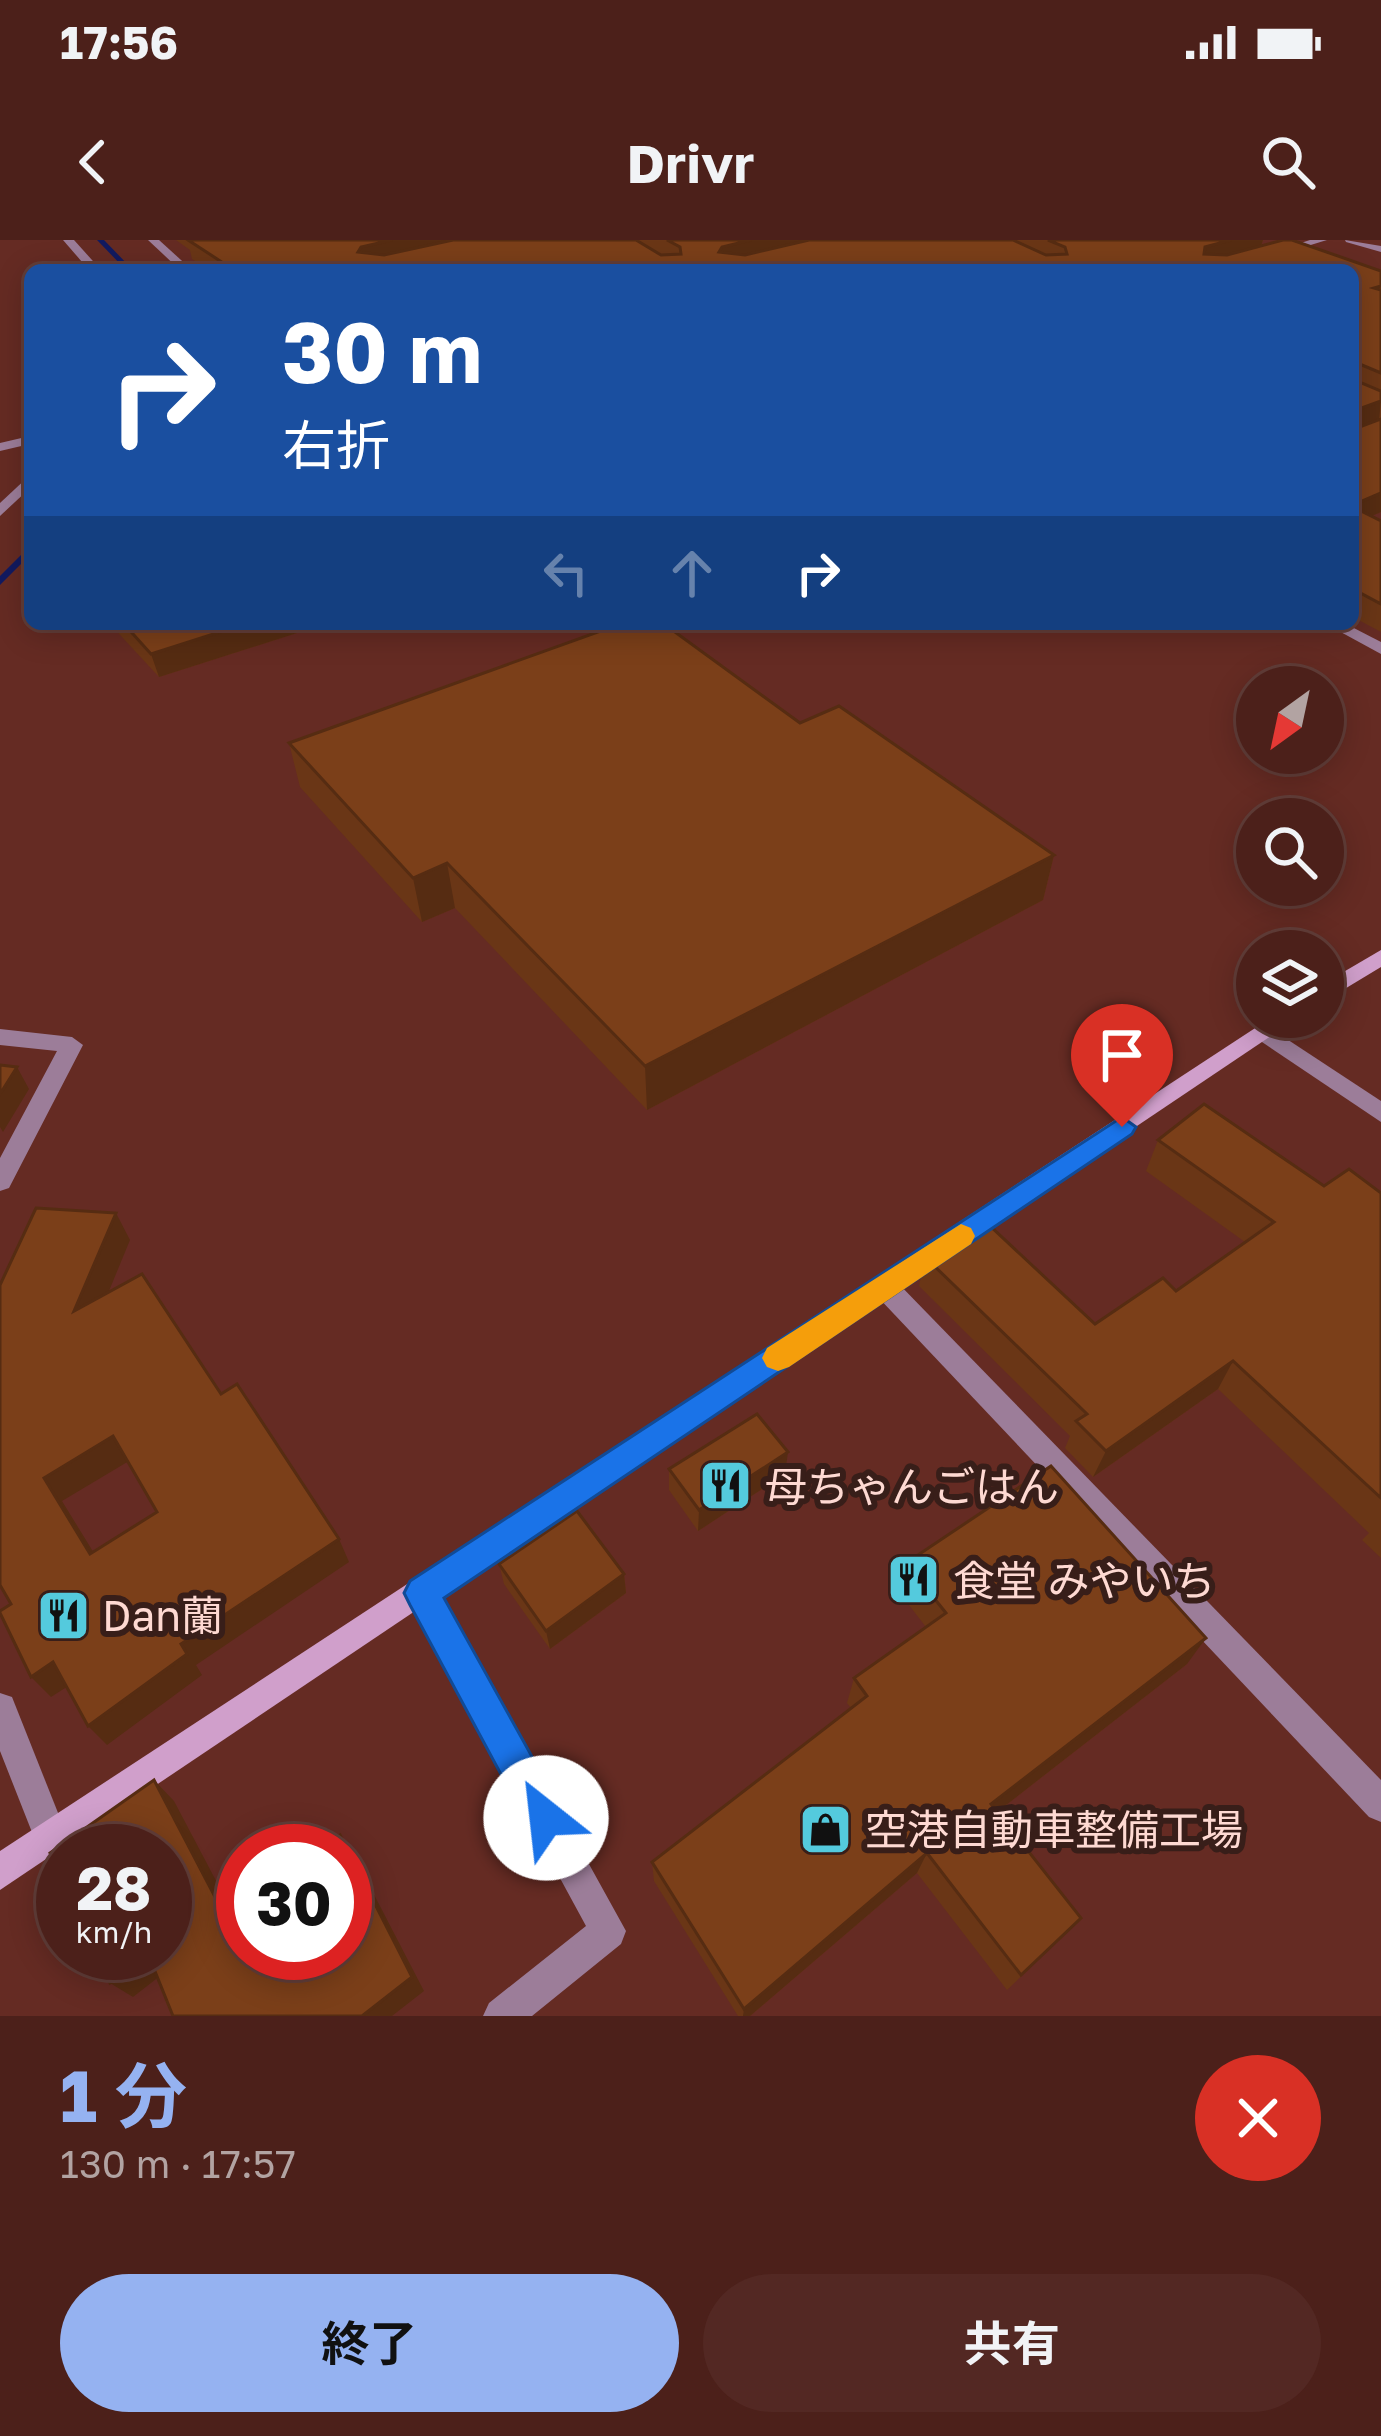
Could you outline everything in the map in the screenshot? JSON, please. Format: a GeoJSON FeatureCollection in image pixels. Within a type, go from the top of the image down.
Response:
{"type":"FeatureCollection","features":[{"type":"Feature","properties":{"kind":"street"},"geometry":{"type":"LineString","coordinates":[[68,240],[90,264]]}},
{"type":"Feature","properties":{"kind":"street"},"geometry":{"type":"LineString","coordinates":[[155,242],[179,240]]}},
{"type":"Feature","properties":{"kind":"street"},"geometry":{"type":"LineString","coordinates":[[1266,255],[1322,240]]}},
{"type":"Feature","properties":{"kind":"street"},"geometry":{"type":"LineString","coordinates":[[1350,240],[1381,249]]}},
{"type":"Feature","properties":{"kind":"street"},"geometry":{"type":"LineString","coordinates":[[155,242],[179,264]]}},
{"type":"Feature","properties":{"kind":"street"},"geometry":{"type":"LineString","coordinates":[[0,512],[24,486]]}},
{"type":"Feature","properties":{"kind":"street"},"geometry":{"type":"LineString","coordinates":[[1348,630],[1377,643]]}},
{"type":"Feature","properties":{"kind":"street"},"geometry":{"type":"LineString","coordinates":[[1344,981],[1381,957]]}},
{"type":"Feature","properties":{"kind":"street"},"geometry":{"type":"LineString","coordinates":[[0,1036],[72,1045],[0,1181]]}},
{"type":"Feature","properties":{"kind":"street"},"geometry":{"type":"LineString","coordinates":[[72,1824],[1257,1038]]}},
{"type":"Feature","properties":{"kind":"street"},"geometry":{"type":"LineString","coordinates":[[1292,1038],[1381,1113]]}},
{"type":"Feature","properties":{"kind":"street"},"geometry":{"type":"LineString","coordinates":[[885,1287],[1381,1805]]}},
{"type":"Feature","properties":{"kind":"street"},"geometry":{"type":"LineString","coordinates":[[422,1593],[608,1931],[502,2016]]}},
{"type":"Feature","properties":{"kind":"street"},"geometry":{"type":"LineString","coordinates":[[0,1708],[46,1824]]}},
{"type":"Feature","properties":{"kind":"street"},"geometry":{"type":"LineString","coordinates":[[0,1872],[36,1848]]}},
{"type":"Feature","properties":{"kind":"building"},"geometry":{"type":"Polygon","coordinates":[[[188,240],[392,240],[361,247],[358,252],[384,255],[453,240],[636,240],[661,255],[681,254],[680,247],[667,240],[751,240],[722,247],[719,252],[745,255],[809,240],[1013,240],[1046,255],[1067,254],[1065,247],[1048,240],[1231,240],[1205,247],[1204,254],[1227,255],[1292,240],[1381,271],[1381,286],[1374,288],[1381,290],[1381,373],[1359,367],[1359,264],[225,264],[188,240]]]}},
{"type":"Feature","properties":{"kind":"building"},"geometry":{"type":"Polygon","coordinates":[[[1359,382],[1381,391],[1381,401],[1359,409],[1359,382]]]}},
{"type":"Feature","properties":{"kind":"building"},"geometry":{"type":"Polygon","coordinates":[[[1381,419],[1381,493],[1359,502],[1359,424],[1381,419]]]}},
{"type":"Feature","properties":{"kind":"building"},"geometry":{"type":"Polygon","coordinates":[[[1359,510],[1381,521],[1381,604],[1359,592],[1359,510]]]}},
{"type":"Feature","properties":{"kind":"building"},"geometry":{"type":"Polygon","coordinates":[[[129,630],[226,630],[151,654],[129,630]]]}},
{"type":"Feature","properties":{"kind":"building"},"geometry":{"type":"Polygon","coordinates":[[[603,630],[672,630],[800,723],[839,706],[1054,855],[645,1066],[447,863],[413,878],[289,743],[603,630]]]}},
{"type":"Feature","properties":{"kind":"building"},"geometry":{"type":"Polygon","coordinates":[[[0,1065],[17,1067],[0,1094],[0,1065]]]}},
{"type":"Feature","properties":{"kind":"building"},"geometry":{"type":"Polygon","coordinates":[[[1204,1104],[1324,1186],[1349,1169],[1381,1193],[1381,1498],[1233,1361],[1106,1451],[1076,1421],[1087,1414],[925,1257],[967,1230],[975,1237],[990,1226],[1095,1324],[1163,1278],[1176,1291],[1274,1222],[1158,1140],[1204,1104]]]}},
{"type":"Feature","properties":{"kind":"building"},"geometry":{"type":"Polygon","coordinates":[[[36,1208],[116,1213],[74,1311],[142,1274],[221,1394],[237,1384],[339,1539],[181,1644],[187,1654],[88,1726],[53,1662],[31,1677],[0,1613],[11,1604],[0,1585],[0,1285],[36,1208]],[[113,1436],[44,1478],[90,1554],[157,1512],[113,1436]]]}},
{"type":"Feature","properties":{"kind":"building"},"geometry":{"type":"Polygon","coordinates":[[[757,1414],[788,1452],[699,1510],[669,1469],[757,1414]]]}},
{"type":"Feature","properties":{"kind":"building"},"geometry":{"type":"Polygon","coordinates":[[[1051,1466],[1206,1638],[991,1804],[1081,1918],[1021,1975],[927,1853],[744,2009],[652,1862],[867,1696],[854,1678],[946,1613],[906,1563],[1051,1466]]]}},
{"type":"Feature","properties":{"kind":"building"},"geometry":{"type":"Polygon","coordinates":[[[577,1511],[624,1574],[546,1631],[499,1564],[577,1511]]]}},
{"type":"Feature","properties":{"kind":"building"},"geometry":{"type":"Polygon","coordinates":[[[154,1780],[177,1824],[91,1824],[154,1780]]]}},
{"type":"Feature","properties":{"kind":"building"},"geometry":{"type":"Polygon","coordinates":[[[192,1853],[216,1899],[216,1980],[372,1980],[372,1898],[412,1977],[362,2016],[173,2016],[158,1980],[192,1980],[192,1853]]]}},
{"type":"Feature","properties":{"kind":"waterway"},"geometry":{"type":"LineString","coordinates":[[100,240],[124,264]]}},
{"type":"Feature","properties":{"kind":"waterway"},"geometry":{"type":"LineString","coordinates":[[0,582],[24,556]]}},
{"type":"Feature","properties":{"kind":"slow traffic"},"geometry":{"type":"LineString","coordinates":[[778,1358],[961,1236]]}},
{"type":"Feature","properties":{"kind":"place","name":"母ちゃんごはん"},"geometry":{"type":"Point","coordinates":[726,1486]}},
{"type":"Feature","properties":{"kind":"place","name":"食堂 みやいち"},"geometry":{"type":"Point","coordinates":[914,1580]}},
{"type":"Feature","properties":{"kind":"place","name":"Dan蘭"},"geometry":{"type":"Point","coordinates":[63,1615]}},
{"type":"Feature","properties":{"kind":"place","name":"空港自動車整備工場"},"geometry":{"type":"Point","coordinates":[826,1829]}},
{"type":"Feature","properties":{"kind":"route"},"geometry":{"type":"LineString","coordinates":[[546,1818],[422,1593],[1122,1127]]}}]}
